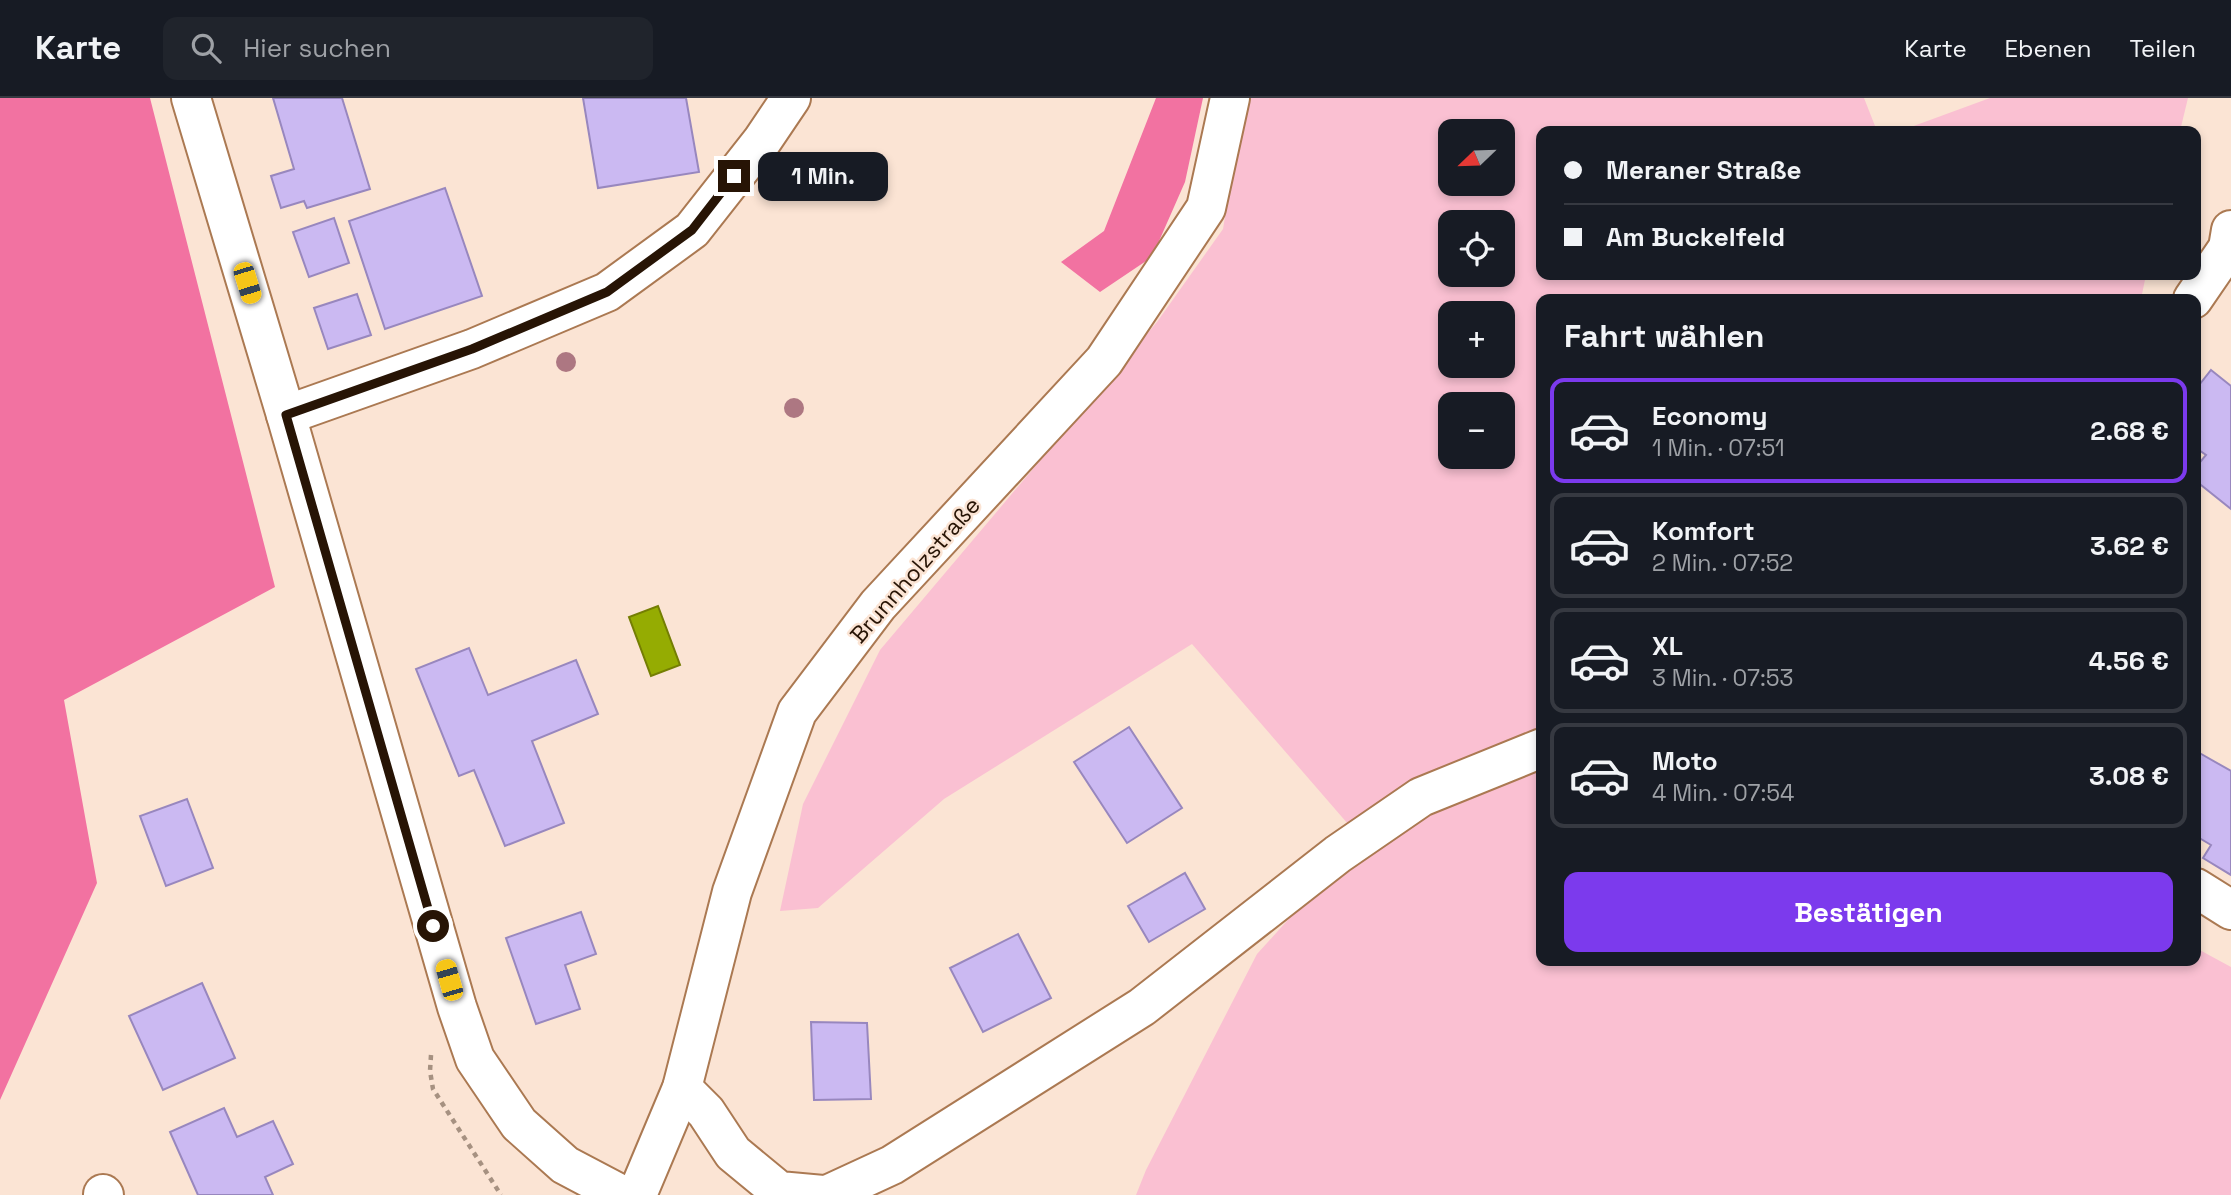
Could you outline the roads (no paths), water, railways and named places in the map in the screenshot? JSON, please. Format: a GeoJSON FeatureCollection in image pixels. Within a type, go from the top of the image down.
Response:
{"type":"FeatureCollection","features":[{"type":"Feature","properties":{"kind":"street"},"geometry":{"type":"LineString","coordinates":[[191,98],[286,415],[457,1007],[475,1059],[519,1124],[565,1165],[622,1195]]}},
{"type":"Feature","properties":{"kind":"street"},"geometry":{"type":"LineString","coordinates":[[286,415],[472,349],[607,292],[692,230],[762,141],[791,98]]}},
{"type":"Feature","properties":{"kind":"street","name":"Brunnholzstraße"},"geometry":{"type":"LineString","coordinates":[[637,1195],[682,1088],[732,892],[797,712],[878,605],[1104,361],[1206,208],[1230,98]]}},
{"type":"Feature","properties":{"kind":"street"},"geometry":{"type":"LineString","coordinates":[[2196,294],[2228,248],[2231,230]]}},
{"type":"Feature","properties":{"kind":"street"},"geometry":{"type":"LineString","coordinates":[[682,1088],[706,1112],[733,1153],[779,1191],[825,1195],[892,1165],[1142,1007],[1338,854],[1421,797],[1536,750]]}},
{"type":"Feature","properties":{"kind":"street"},"geometry":{"type":"LineString","coordinates":[[2201,891],[2231,910]]}}]}
